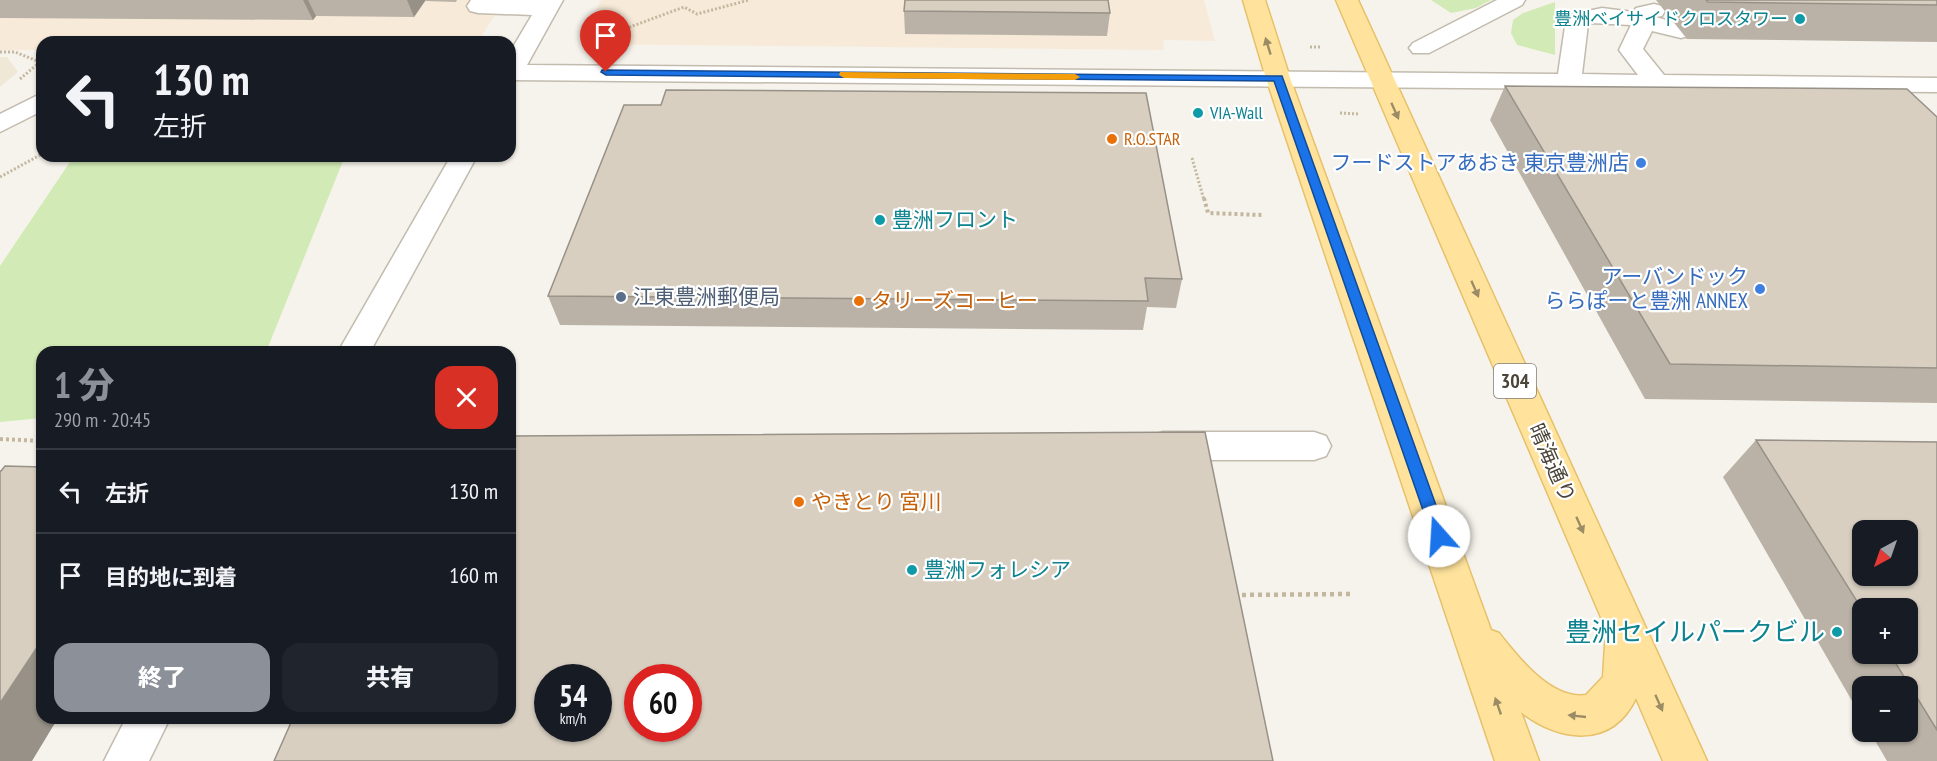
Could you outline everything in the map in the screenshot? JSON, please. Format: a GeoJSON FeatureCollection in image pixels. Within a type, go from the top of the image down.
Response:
{"type":"FeatureCollection","features":[{"type":"Feature","properties":{"kind":"main road"},"geometry":{"type":"LineString","coordinates":[[1254,0],[1278,78],[1518,761]]}},
{"type":"Feature","properties":{"kind":"main road","name":"晴海通り"},"geometry":{"type":"LineString","coordinates":[[1347,0],[1685,761]]}},
{"type":"Feature","properties":{"kind":"main road"},"geometry":{"type":"LineString","coordinates":[[1470,625],[1496,662],[1517,682],[1559,712],[1579,717],[1593,716],[1607,706],[1620,690],[1625,666],[1623,623]]}},
{"type":"Feature","properties":{"kind":"street"},"geometry":{"type":"LineString","coordinates":[[482,0],[478,6],[549,4]]}},
{"type":"Feature","properties":{"kind":"street"},"geometry":{"type":"LineString","coordinates":[[1421,48],[1514,0]]}},
{"type":"Feature","properties":{"kind":"street"},"geometry":{"type":"LineString","coordinates":[[1569,81],[1577,20],[1585,2],[1589,0]]}},
{"type":"Feature","properties":{"kind":"street"},"geometry":{"type":"LineString","coordinates":[[516,62],[549,4]]}},
{"type":"Feature","properties":{"kind":"street"},"geometry":{"type":"LineString","coordinates":[[1657,83],[1631,50],[1646,11],[1665,11]]}},
{"type":"Feature","properties":{"kind":"street"},"geometry":{"type":"LineString","coordinates":[[1577,20],[1592,14],[1641,29],[1687,39]]}},
{"type":"Feature","properties":{"kind":"street"},"geometry":{"type":"LineString","coordinates":[[516,72],[1928,85],[1937,102]]}},
{"type":"Feature","properties":{"kind":"street"},"geometry":{"type":"LineString","coordinates":[[0,124],[36,104]]}},
{"type":"Feature","properties":{"kind":"street"},"geometry":{"type":"LineString","coordinates":[[357,346],[461,162]]}},
{"type":"Feature","properties":{"kind":"street"},"geometry":{"type":"LineString","coordinates":[[1136,446],[1314,446]]}},
{"type":"Feature","properties":{"kind":"street"},"geometry":{"type":"LineString","coordinates":[[126,761],[146,724]]}},
{"type":"Feature","properties":{"kind":"path"},"geometry":{"type":"LineString","coordinates":[[579,45],[684,7],[697,15],[749,0]]}},
{"type":"Feature","properties":{"kind":"path"},"geometry":{"type":"LineString","coordinates":[[1310,47],[1322,47]]}},
{"type":"Feature","properties":{"kind":"path"},"geometry":{"type":"LineString","coordinates":[[0,52],[15,52],[36,60]]}},
{"type":"Feature","properties":{"kind":"path"},"geometry":{"type":"LineString","coordinates":[[1340,113],[1359,114]]}},
{"type":"Feature","properties":{"kind":"path"},"geometry":{"type":"LineString","coordinates":[[0,177],[36,157]]}},
{"type":"Feature","properties":{"kind":"path"},"geometry":{"type":"LineString","coordinates":[[1192,158],[1208,213],[1262,215]]}},
{"type":"Feature","properties":{"kind":"path"},"geometry":{"type":"LineString","coordinates":[[0,440],[36,441]]}},
{"type":"Feature","properties":{"kind":"path"},"geometry":{"type":"LineString","coordinates":[[1223,595],[1352,594]]}},
{"type":"Feature","properties":{"kind":"shaded area"},"geometry":{"type":"Polygon","coordinates":[[[0,0],[504,0],[482,36],[36,36],[36,50],[0,50],[0,0]]]}},
{"type":"Feature","properties":{"kind":"shaded area"},"geometry":{"type":"Polygon","coordinates":[[[601,0],[1204,0],[1215,41],[1163,40],[1164,50],[580,44],[601,0]]]}},
{"type":"Feature","properties":{"kind":"shaded area"},"geometry":{"type":"Polygon","coordinates":[[[0,57],[7,57],[18,72],[0,87],[0,57]]]}},
{"type":"Feature","properties":{"kind":"green space"},"geometry":{"type":"Polygon","coordinates":[[[1431,0],[1491,0],[1476,8],[1451,13],[1431,0]]]}},
{"type":"Feature","properties":{"kind":"green space"},"geometry":{"type":"Polygon","coordinates":[[[1555,2],[1555,55],[1517,45],[1511,33],[1513,20],[1523,13],[1555,2]]]}},
{"type":"Feature","properties":{"kind":"green space"},"geometry":{"type":"Polygon","coordinates":[[[70,162],[343,162],[268,346],[36,346],[36,419],[0,422],[0,266],[70,162]]]}},
{"type":"Feature","properties":{"kind":"building"},"geometry":{"type":"Polygon","coordinates":[[[905,0],[1108,0],[1110,13],[904,11],[905,0]]]}},
{"type":"Feature","properties":{"kind":"building"},"geometry":{"type":"Polygon","coordinates":[[[1706,0],[1937,0],[1937,5],[1708,2],[1706,0]]]}},
{"type":"Feature","properties":{"kind":"building","name":"アーバンドック ららぽーと豊洲 ANNEX"},"geometry":{"type":"Polygon","coordinates":[[[1505,86],[1907,89],[1937,117],[1937,368],[1670,364],[1505,86]]]}},
{"type":"Feature","properties":{"kind":"building","name":"豊洲フロント"},"geometry":{"type":"Polygon","coordinates":[[[666,90],[1146,93],[1182,279],[1145,278],[1148,301],[548,296],[624,105],[661,105],[666,90]]]}},
{"type":"Feature","properties":{"kind":"building","name":"豊洲フォレシア"},"geometry":{"type":"Polygon","coordinates":[[[1205,432],[1273,761],[274,761],[290,724],[516,724],[516,436],[1205,432]]]}},
{"type":"Feature","properties":{"kind":"building"},"geometry":{"type":"Polygon","coordinates":[[[1756,440],[1937,442],[1937,730],[1918,699],[1918,676],[1904,676],[1896,664],[1918,664],[1918,598],[1855,598],[1756,440]]]}},
{"type":"Feature","properties":{"kind":"building"},"geometry":{"type":"Polygon","coordinates":[[[5,466],[36,467],[36,649],[0,703],[0,471],[5,466]]]}},
{"type":"Feature","properties":{"kind":"slow traffic"},"geometry":{"type":"LineString","coordinates":[[844,75],[1075,77]]}},
{"type":"Feature","properties":{"kind":"place","name":"豊洲ベイサイドクロスタワー"},"geometry":{"type":"Point","coordinates":[1800,19]}},
{"type":"Feature","properties":{"kind":"place","name":"VIA-Wall"},"geometry":{"type":"Point","coordinates":[1198,113]}},
{"type":"Feature","properties":{"kind":"place","name":"R.O.STAR"},"geometry":{"type":"Point","coordinates":[1112,139]}},
{"type":"Feature","properties":{"kind":"place","name":"フードストアあおき 東京豊洲店"},"geometry":{"type":"Point","coordinates":[1641,163]}},
{"type":"Feature","properties":{"kind":"place","name":"豊洲フロント"},"geometry":{"type":"Point","coordinates":[880,220]}},
{"type":"Feature","properties":{"kind":"place","name":"アーバンドック ららぽーと豊洲 ANNEX"},"geometry":{"type":"Point","coordinates":[1760,289]}},
{"type":"Feature","properties":{"kind":"place","name":"江東豊洲郵便局"},"geometry":{"type":"Point","coordinates":[621,297]}},
{"type":"Feature","properties":{"kind":"place","name":"タリーズコーヒー"},"geometry":{"type":"Point","coordinates":[859,301]}},
{"type":"Feature","properties":{"kind":"place","name":"やきとり 宮川"},"geometry":{"type":"Point","coordinates":[799,502]}},
{"type":"Feature","properties":{"kind":"place","name":"豊洲フォレシア"},"geometry":{"type":"Point","coordinates":[912,570]}},
{"type":"Feature","properties":{"kind":"place","name":"豊洲セイルパークビル"},"geometry":{"type":"Point","coordinates":[1837,632]}},
{"type":"Feature","properties":{"kind":"route"},"geometry":{"type":"LineString","coordinates":[[606,72],[1278,78],[1439,536]]}}]}
